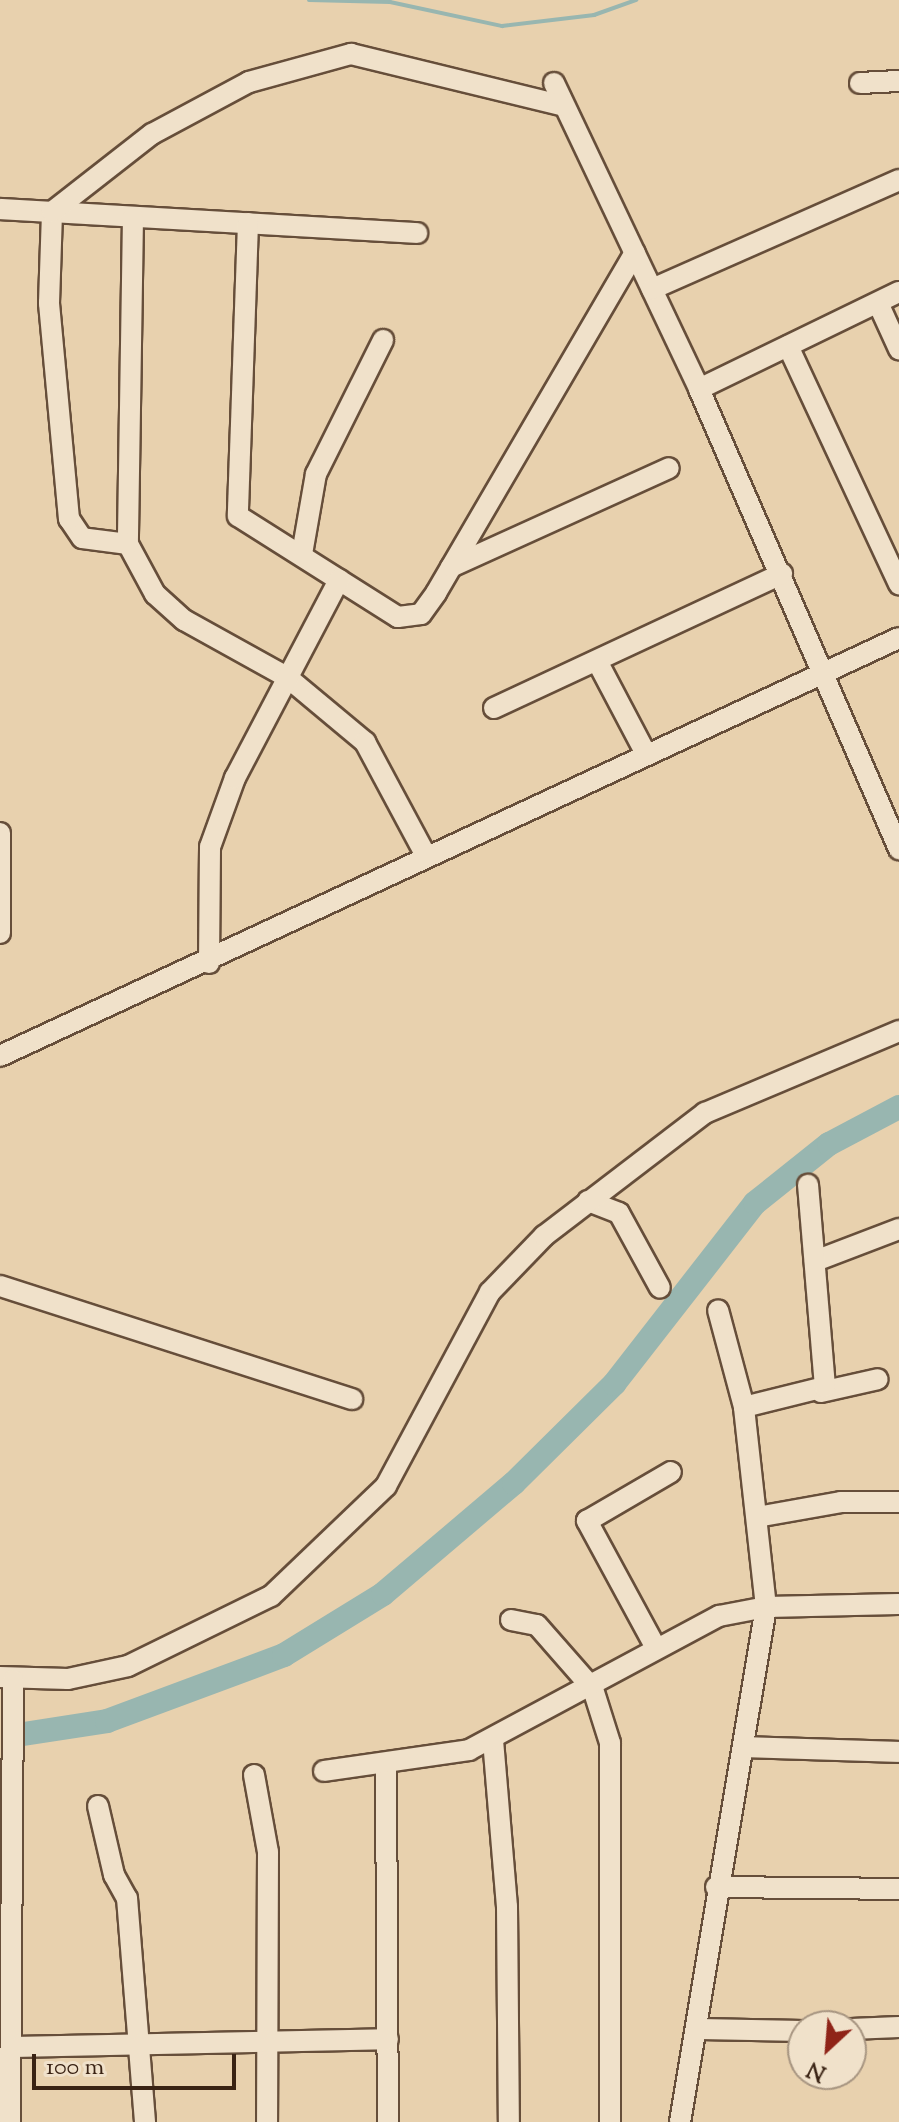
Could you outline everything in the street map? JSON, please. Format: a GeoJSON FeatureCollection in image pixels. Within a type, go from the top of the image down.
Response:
{"type":"FeatureCollection","features":[{"type":"Feature","properties":{"kind":"street"},"geometry":{"type":"LineString","coordinates":[[52,212],[152,134],[249,82],[351,54],[564,106]]}},
{"type":"Feature","properties":{"kind":"street"},"geometry":{"type":"LineString","coordinates":[[860,83],[899,81]]}},
{"type":"Feature","properties":{"kind":"street"},"geometry":{"type":"LineString","coordinates":[[554,83],[699,389],[892,813],[899,849]]}},
{"type":"Feature","properties":{"kind":"street"},"geometry":{"type":"LineString","coordinates":[[652,289],[899,180]]}},
{"type":"Feature","properties":{"kind":"street"},"geometry":{"type":"LineString","coordinates":[[0,209],[417,233]]}},
{"type":"Feature","properties":{"kind":"street"},"geometry":{"type":"LineString","coordinates":[[52,212],[49,303],[69,519],[82,538],[128,544]]}},
{"type":"Feature","properties":{"kind":"street"},"geometry":{"type":"LineString","coordinates":[[133,217],[128,544],[155,594],[184,620],[287,677],[365,742],[426,856]]}},
{"type":"Feature","properties":{"kind":"street"},"geometry":{"type":"LineString","coordinates":[[248,223],[238,516],[339,580],[410,618],[421,614],[451,567],[635,253]]}},
{"type":"Feature","properties":{"kind":"street"},"geometry":{"type":"LineString","coordinates":[[699,389],[899,292]]}},
{"type":"Feature","properties":{"kind":"street"},"geometry":{"type":"LineString","coordinates":[[878,303],[899,349]]}},
{"type":"Feature","properties":{"kind":"street"},"geometry":{"type":"LineString","coordinates":[[302,554],[316,474],[383,340]]}},
{"type":"Feature","properties":{"kind":"street"},"geometry":{"type":"LineString","coordinates":[[788,346],[899,584]]}},
{"type":"Feature","properties":{"kind":"street"},"geometry":{"type":"LineString","coordinates":[[451,567],[669,468]]}},
{"type":"Feature","properties":{"kind":"street"},"geometry":{"type":"LineString","coordinates":[[494,708],[782,574]]}},
{"type":"Feature","properties":{"kind":"street"},"geometry":{"type":"LineString","coordinates":[[209,963],[210,847],[235,778],[339,580]]}},
{"type":"Feature","properties":{"kind":"street"},"geometry":{"type":"LineString","coordinates":[[0,1056],[209,963],[426,856],[899,638]]}},
{"type":"Feature","properties":{"kind":"street"},"geometry":{"type":"LineString","coordinates":[[597,661],[646,754]]}},
{"type":"Feature","properties":{"kind":"street"},"geometry":{"type":"LineString","coordinates":[[0,833],[0,933]]}},
{"type":"Feature","properties":{"kind":"street"},"geometry":{"type":"LineString","coordinates":[[10,2122],[6,1980],[6,1678],[68,1679],[128,1666],[271,1596],[328,1550],[386,1486],[490,1292],[588,1201],[705,1113],[899,1031]]}},
{"type":"Feature","properties":{"kind":"street"},"geometry":{"type":"LineString","coordinates":[[808,1185],[821,1392]]}},
{"type":"Feature","properties":{"kind":"street"},"geometry":{"type":"LineString","coordinates":[[588,1201],[619,1213],[660,1288]]}},
{"type":"Feature","properties":{"kind":"street"},"geometry":{"type":"LineString","coordinates":[[815,1261],[899,1229]]}},
{"type":"Feature","properties":{"kind":"street"},"geometry":{"type":"LineString","coordinates":[[0,1286],[352,1399]]}},
{"type":"Feature","properties":{"kind":"street"},"geometry":{"type":"LineString","coordinates":[[680,2122],[700,2029],[716,1887],[744,1747],[766,1607],[744,1407],[718,1310]]}},
{"type":"Feature","properties":{"kind":"street"},"geometry":{"type":"LineString","coordinates":[[744,1407],[878,1379]]}},
{"type":"Feature","properties":{"kind":"street"},"geometry":{"type":"LineString","coordinates":[[656,1648],[587,1521],[671,1472]]}},
{"type":"Feature","properties":{"kind":"street"},"geometry":{"type":"LineString","coordinates":[[757,1517],[841,1502],[899,1502]]}},
{"type":"Feature","properties":{"kind":"street"},"geometry":{"type":"LineString","coordinates":[[324,1771],[386,1764],[493,1740],[593,1689],[656,1648],[719,1616],[766,1607],[899,1604]]}},
{"type":"Feature","properties":{"kind":"street"},"geometry":{"type":"LineString","coordinates":[[511,1620],[537,1625],[593,1689],[610,1743],[610,2122]]}},
{"type":"Feature","properties":{"kind":"street"},"geometry":{"type":"LineString","coordinates":[[493,1740],[507,1907],[509,2122]]}},
{"type":"Feature","properties":{"kind":"street"},"geometry":{"type":"LineString","coordinates":[[744,1747],[899,1752]]}},
{"type":"Feature","properties":{"kind":"street"},"geometry":{"type":"LineString","coordinates":[[386,1764],[388,2122]]}},
{"type":"Feature","properties":{"kind":"street"},"geometry":{"type":"LineString","coordinates":[[254,1775],[268,1852],[267,2122]]}},
{"type":"Feature","properties":{"kind":"street"},"geometry":{"type":"LineString","coordinates":[[98,1806],[114,1875],[127,1898],[145,2122]]}},
{"type":"Feature","properties":{"kind":"street"},"geometry":{"type":"LineString","coordinates":[[716,1887],[899,1889]]}},
{"type":"Feature","properties":{"kind":"street"},"geometry":{"type":"LineString","coordinates":[[867,2028],[899,2027]]}},
{"type":"Feature","properties":{"kind":"street"},"geometry":{"type":"LineString","coordinates":[[700,2029],[787,2031]]}},
{"type":"Feature","properties":{"kind":"street"},"geometry":{"type":"LineString","coordinates":[[7,2059],[139,2046],[388,2039]]}},
{"type":"Feature","properties":{"kind":"waterway"},"geometry":{"type":"LineString","coordinates":[[309,0],[390,2],[502,26],[594,15],[636,0]]}},
{"type":"Feature","properties":{"kind":"waterway"},"geometry":{"type":"LineString","coordinates":[[17,1735],[107,1721],[284,1655],[383,1594],[514,1483],[614,1384],[755,1203],[829,1144],[899,1107]]}}]}
